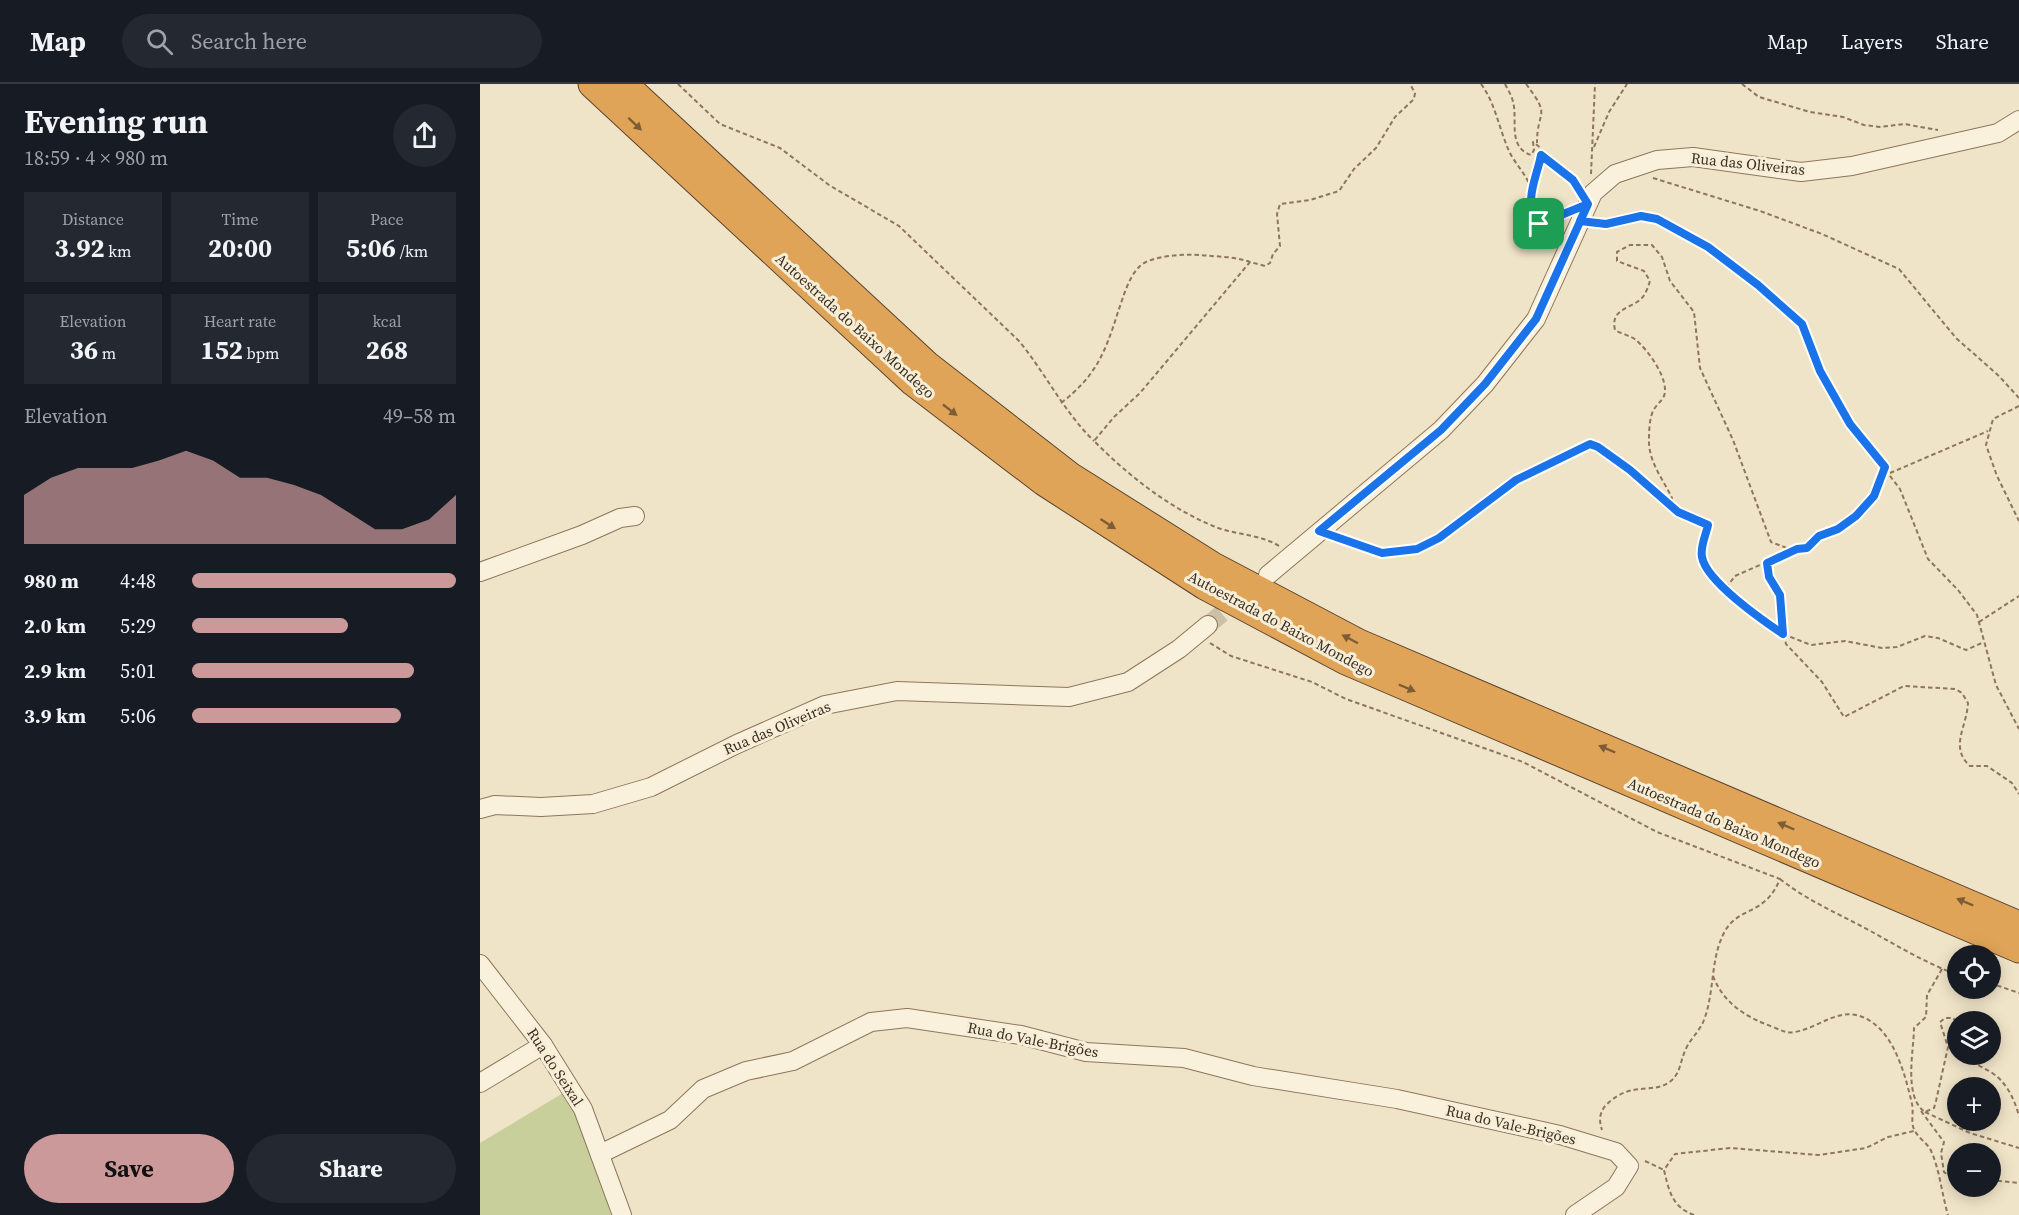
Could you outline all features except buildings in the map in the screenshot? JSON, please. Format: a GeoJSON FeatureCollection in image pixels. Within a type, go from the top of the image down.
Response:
{"type":"FeatureCollection","features":[{"type":"Feature","properties":{"kind":"highway","name":"Autoestrada do Baixo Mondego"},"geometry":{"type":"LineString","coordinates":[[592,84],[913,382],[1044,482],[1204,586],[1346,661],[2019,949]]}},
{"type":"Feature","properties":{"kind":"highway","name":"Autoestrada do Baixo Mondego"},"geometry":{"type":"LineString","coordinates":[[624,84],[927,365],[1070,476],[1213,566],[1359,643],[2019,925]]}},
{"type":"Feature","properties":{"kind":"street","name":"Rua das Oliveiras"},"geometry":{"type":"LineString","coordinates":[[1268,575],[1441,430],[1485,384],[1536,319],[1591,199],[1615,174],[1657,160],[1693,157],[1801,172],[1852,166],[1998,133],[2019,120]]}},
{"type":"Feature","properties":{"kind":"street"},"geometry":{"type":"LineString","coordinates":[[482,566],[582,535],[620,518],[635,516]]}},
{"type":"Feature","properties":{"kind":"street","name":"Rua das Oliveiras"},"geometry":{"type":"LineString","coordinates":[[480,809],[495,805],[541,807],[602,801],[651,788],[737,744],[825,705],[887,693],[1069,698],[1128,682],[1179,649],[1203,629]]}},
{"type":"Feature","properties":{"kind":"street","name":"Rua do Seixal"},"geometry":{"type":"LineString","coordinates":[[480,964],[543,1045],[583,1108],[622,1215]]}},
{"type":"Feature","properties":{"kind":"street","name":"Rua do Vale-Brigões"},"geometry":{"type":"LineString","coordinates":[[600,1154],[669,1120],[703,1089],[746,1071],[793,1061],[870,1022],[907,1018],[1021,1035],[1086,1052],[1184,1058],[1253,1076],[1397,1099],[1560,1135],[1616,1152],[1633,1161]]}},
{"type":"Feature","properties":{"kind":"street"},"geometry":{"type":"LineString","coordinates":[[480,1083],[543,1045]]}},
{"type":"Feature","properties":{"kind":"street"},"geometry":{"type":"LineString","coordinates":[[1575,1215],[1616,1187],[1633,1161]]}},
{"type":"Feature","properties":{"kind":"path"},"geometry":{"type":"LineString","coordinates":[[678,84],[720,124],[780,148],[829,185],[882,214],[918,241],[1019,341],[1034,359],[1061,403],[1122,470],[1164,498],[1213,526],[1274,543],[1291,555]]}},
{"type":"Feature","properties":{"kind":"path"},"geometry":{"type":"LineString","coordinates":[[1061,403],[1083,386],[1100,361],[1130,281],[1140,265],[1165,256],[1191,255],[1233,256],[1266,266],[1280,246],[1277,214],[1280,204],[1310,200],[1339,191],[1376,148],[1395,117],[1414,99],[1415,93],[1410,84]]}},
{"type":"Feature","properties":{"kind":"path"},"geometry":{"type":"LineString","coordinates":[[1482,84],[1489,94],[1511,156],[1523,171],[1532,191]]}},
{"type":"Feature","properties":{"kind":"path"},"geometry":{"type":"LineString","coordinates":[[1505,84],[1514,104],[1512,121],[1520,147],[1531,155],[1533,142],[1537,143]]}},
{"type":"Feature","properties":{"kind":"path"},"geometry":{"type":"LineString","coordinates":[[1526,84],[1538,99],[1543,115],[1537,143]]}},
{"type":"Feature","properties":{"kind":"path"},"geometry":{"type":"LineString","coordinates":[[1591,199],[1595,84]]}},
{"type":"Feature","properties":{"kind":"path"},"geometry":{"type":"LineString","coordinates":[[1593,150],[1609,112],[1627,84]]}},
{"type":"Feature","properties":{"kind":"path"},"geometry":{"type":"LineString","coordinates":[[1742,84],[1759,97],[1810,112],[1843,117],[1864,125],[1880,127],[1904,124],[1943,131]]}},
{"type":"Feature","properties":{"kind":"path"},"geometry":{"type":"LineString","coordinates":[[1537,143],[1541,148],[1541,155],[1530,202],[1533,216],[1539,224],[1591,199]]}},
{"type":"Feature","properties":{"kind":"path"},"geometry":{"type":"LineString","coordinates":[[1541,155],[1573,180],[1591,199]]}},
{"type":"Feature","properties":{"kind":"path"},"geometry":{"type":"LineString","coordinates":[[1624,171],[1672,182],[1760,211],[1821,234],[1899,269],[1956,338],[2000,376],[2019,398]]}},
{"type":"Feature","properties":{"kind":"path"},"geometry":{"type":"LineString","coordinates":[[1580,221],[1606,224],[1641,216],[1657,219],[1708,247],[1758,285],[1802,324],[1820,371],[1850,424],[1890,473],[1900,489],[1928,559],[1959,590],[1977,615],[1996,685],[2019,729]]}},
{"type":"Feature","properties":{"kind":"path"},"geometry":{"type":"LineString","coordinates":[[1668,500],[1672,498],[1656,470],[1649,443],[1653,410],[1664,394],[1664,386],[1658,367],[1648,352],[1635,339],[1615,330],[1614,325],[1619,312],[1643,297],[1650,281],[1644,271],[1617,261],[1617,252],[1630,245],[1644,243],[1658,251],[1665,263],[1670,281],[1694,312],[1700,368],[1733,440],[1771,542],[1787,548],[1807,548],[1819,536],[1838,529],[1861,511],[1874,496],[1885,467]]}},
{"type":"Feature","properties":{"kind":"path"},"geometry":{"type":"LineString","coordinates":[[1094,441],[1102,429],[1144,388],[1250,262]]}},
{"type":"Feature","properties":{"kind":"path"},"geometry":{"type":"LineString","coordinates":[[2019,406],[1993,419],[1986,445],[1989,457],[2019,521]]}},
{"type":"Feature","properties":{"kind":"path"},"geometry":{"type":"LineString","coordinates":[[1890,473],[1988,431]]}},
{"type":"Feature","properties":{"kind":"path"},"geometry":{"type":"LineString","coordinates":[[1319,531],[1382,553],[1417,549],[1439,538],[1516,480],[1590,444],[1606,452],[1668,500],[1678,512],[1708,525],[1701,556],[1706,568],[1739,603],[1783,634],[1811,645],[1845,641],[1882,648],[1897,647],[1925,636],[1938,638],[1966,650],[1984,642]]}},
{"type":"Feature","properties":{"kind":"path"},"geometry":{"type":"LineString","coordinates":[[1726,588],[1735,576],[1797,549]]}},
{"type":"Feature","properties":{"kind":"path"},"geometry":{"type":"LineString","coordinates":[[1767,563],[1769,577],[1780,595],[1786,644],[1822,682],[1844,717],[1911,684],[1928,688],[1944,686],[1962,693],[1968,703],[1959,744],[1962,759],[1970,766],[1987,766],[2012,783],[2019,794]]}},
{"type":"Feature","properties":{"kind":"path"},"geometry":{"type":"LineString","coordinates":[[1978,622],[2019,596]]}},
{"type":"Feature","properties":{"kind":"path"},"geometry":{"type":"LineString","coordinates":[[1203,629],[1231,656],[1312,682],[1346,699],[1523,762],[1657,832],[1780,879],[1803,897],[1947,971]]}},
{"type":"Feature","properties":{"kind":"path"},"geometry":{"type":"LineString","coordinates":[[1603,1133],[1599,1120],[1603,1109],[1614,1097],[1625,1091],[1662,1088],[1680,1071],[1683,1054],[1692,1036],[1703,1022],[1718,945],[1727,928],[1741,915],[1769,900],[1780,879]]}},
{"type":"Feature","properties":{"kind":"path"},"geometry":{"type":"LineString","coordinates":[[1942,969],[1927,995],[1926,1017],[1914,1028],[1911,1080],[1920,1108],[1944,1142],[1941,1153],[1944,1172],[1947,1173]]}},
{"type":"Feature","properties":{"kind":"path"},"geometry":{"type":"LineString","coordinates":[[1712,973],[1727,1000],[1740,1011],[1755,1022],[1785,1032],[1808,1028],[1837,1014],[1866,1018],[1875,1024],[1895,1052],[1912,1105],[1914,1131],[1932,1152],[1948,1215]]}},
{"type":"Feature","properties":{"kind":"path"},"geometry":{"type":"LineString","coordinates":[[2001,987],[2019,993]]}},
{"type":"Feature","properties":{"kind":"path"},"geometry":{"type":"LineString","coordinates":[[1947,1018],[1940,1022],[1947,1044]]}},
{"type":"Feature","properties":{"kind":"path"},"geometry":{"type":"LineString","coordinates":[[1925,1112],[1934,1108],[1947,1052]]}},
{"type":"Feature","properties":{"kind":"path"},"geometry":{"type":"LineString","coordinates":[[1976,1065],[2002,1082],[2010,1092],[2019,1116]]}},
{"type":"Feature","properties":{"kind":"path"},"geometry":{"type":"LineString","coordinates":[[1920,1108],[1970,1133],[2019,1148]]}},
{"type":"Feature","properties":{"kind":"path"},"geometry":{"type":"LineString","coordinates":[[1664,1170],[1675,1154],[1730,1148],[1819,1155],[1866,1148],[1888,1137],[1914,1131]]}},
{"type":"Feature","properties":{"kind":"path"},"geometry":{"type":"LineString","coordinates":[[1633,1161],[1664,1170]]}},
{"type":"Feature","properties":{"kind":"path"},"geometry":{"type":"LineString","coordinates":[[1664,1170],[1673,1201],[1682,1210],[1694,1215]]}},
{"type":"Feature","properties":{"kind":"path"},"geometry":{"type":"LineString","coordinates":[[2001,1181],[2019,1183]]}},
{"type":"Feature","properties":{"kind":"green space"},"geometry":{"type":"Polygon","coordinates":[[[563,1093],[583,1123],[611,1215],[480,1215],[480,1143],[563,1093]]]}},
{"type":"Feature","properties":{"kind":"tunnel"},"geometry":{"type":"LineString","coordinates":[[1208,625],[1242,597]]}},
{"type":"Feature","properties":{"kind":"route"},"geometry":{"type":"LineString","coordinates":[[1539,224],[1533,216],[1530,202],[1541,155],[1573,180],[1580,189],[1588,204],[1580,221],[1606,224],[1641,216],[1657,219],[1708,247],[1758,285],[1802,324],[1820,371],[1850,424],[1885,467],[1874,496],[1856,516],[1838,529],[1819,536],[1807,548],[1797,549],[1767,563],[1769,577],[1782,602],[1783,634],[1739,603],[1706,568],[1701,556],[1708,525],[1678,512],[1668,500],[1658,495],[1630,470],[1598,447],[1590,444],[1516,480],[1439,538],[1417,549],[1382,553],[1319,531],[1441,430],[1485,384],[1536,319],[1561,262],[1588,204],[1580,205],[1539,224]]}}]}
